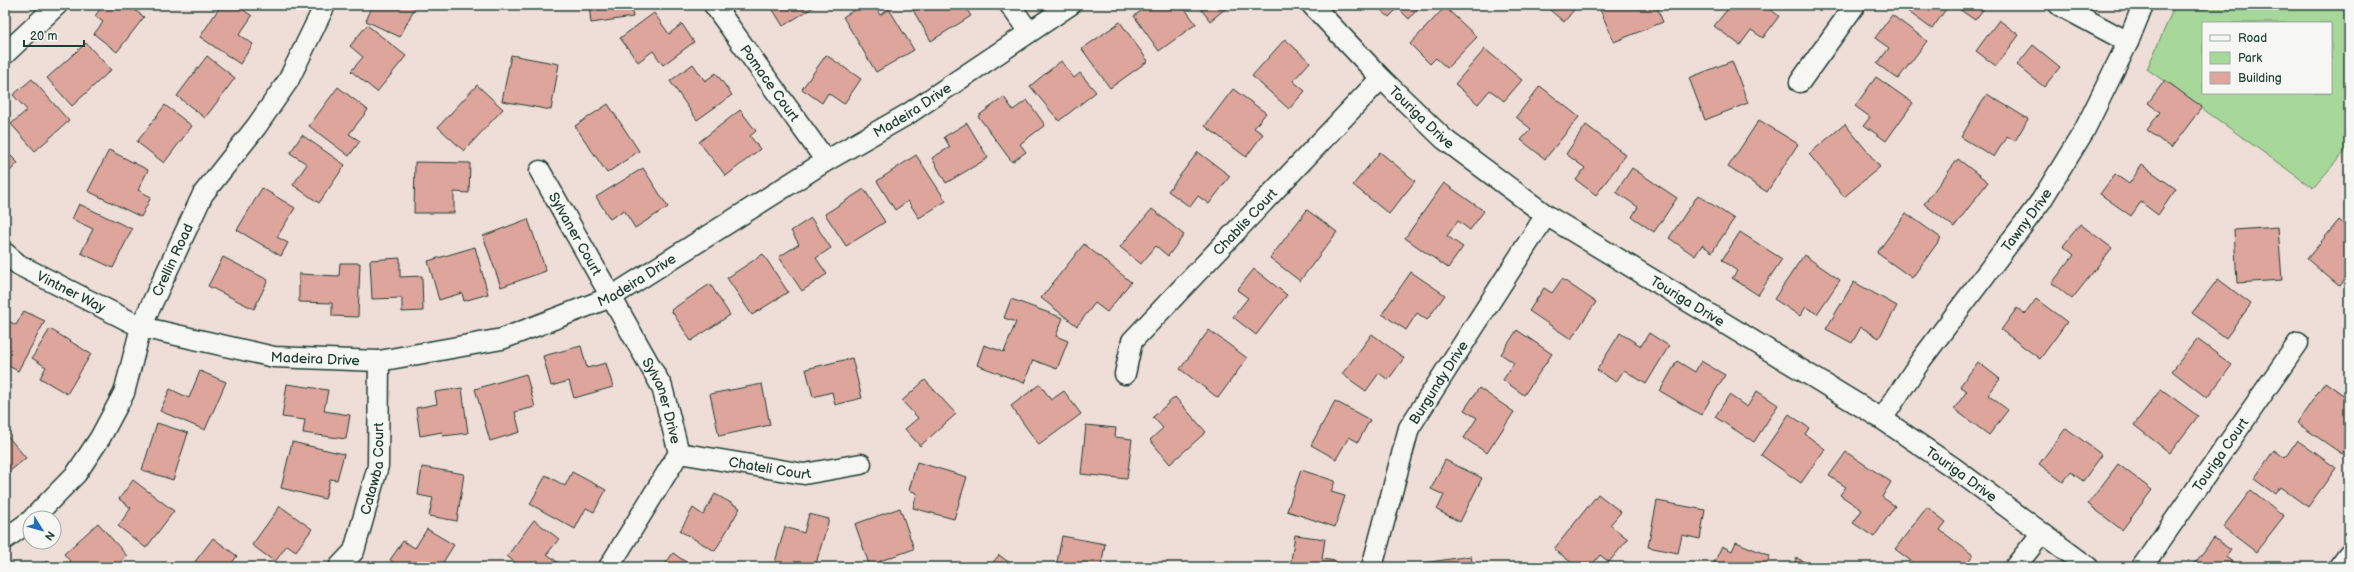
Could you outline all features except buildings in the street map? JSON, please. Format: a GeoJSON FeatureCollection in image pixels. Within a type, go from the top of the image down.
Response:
{"type":"FeatureCollection","features":[{"type":"Feature","properties":{"kind":"street"},"geometry":{"type":"LineString","coordinates":[[5,54],[58,5]]}},
{"type":"Feature","properties":{"kind":"street","name":"Crellin Road"},"geometry":{"type":"LineString","coordinates":[[41,510],[76,474],[100,438],[124,393],[140,327],[203,194],[256,127],[288,81],[325,5]]}},
{"type":"Feature","properties":{"kind":"street","name":"Pomace Court"},"geometry":{"type":"LineString","coordinates":[[714,5],[826,161]]}},
{"type":"Feature","properties":{"kind":"street"},"geometry":{"type":"LineString","coordinates":[[1010,5],[1028,32]]}},
{"type":"Feature","properties":{"kind":"street","name":"Madeira Drive"},"geometry":{"type":"LineString","coordinates":[[140,327],[274,357],[379,361],[502,339],[611,297],[826,161],[908,114],[1070,5]]}},
{"type":"Feature","properties":{"kind":"street","name":"Touriga Drive"},"geometry":{"type":"LineString","coordinates":[[1312,5],[1381,78],[1444,139],[1546,215],[1882,418],[1954,468],[2088,567]]}},
{"type":"Feature","properties":{"kind":"street"},"geometry":{"type":"LineString","coordinates":[[1800,82],[1855,5]]}},
{"type":"Feature","properties":{"kind":"street"},"geometry":{"type":"LineString","coordinates":[[2059,5],[2128,42]]}},
{"type":"Feature","properties":{"kind":"street","name":"Tawny Drive"},"geometry":{"type":"LineString","coordinates":[[1882,418],[1921,360],[2041,201],[2084,130],[2128,42],[2143,5]]}},
{"type":"Feature","properties":{"kind":"street","name":"Chablis Court"},"geometry":{"type":"LineString","coordinates":[[1125,374],[1132,341],[1381,78]]}},
{"type":"Feature","properties":{"kind":"street","name":"Sylvaner Court"},"geometry":{"type":"LineString","coordinates":[[540,171],[611,297]]}},
{"type":"Feature","properties":{"kind":"street","name":"Burgundy Drive"},"geometry":{"type":"LineString","coordinates":[[1372,567],[1409,428],[1546,215]]}},
{"type":"Feature","properties":{"kind":"street","name":"Vintner Way"},"geometry":{"type":"LineString","coordinates":[[5,253],[19,265],[140,327]]}},
{"type":"Feature","properties":{"kind":"street","name":"Sylvaner Drive"},"geometry":{"type":"LineString","coordinates":[[609,567],[679,453],[662,387],[611,297]]}},
{"type":"Feature","properties":{"kind":"street","name":"Touriga Court"},"geometry":{"type":"LineString","coordinates":[[2142,567],[2298,343]]}},
{"type":"Feature","properties":{"kind":"street","name":"Catawba Court"},"geometry":{"type":"LineString","coordinates":[[339,567],[354,551],[378,466],[379,361]]}},
{"type":"Feature","properties":{"kind":"street","name":"Chateli Court"},"geometry":{"type":"LineString","coordinates":[[679,453],[804,474],[861,464]]}},
{"type":"Feature","properties":{"kind":"street"},"geometry":{"type":"LineString","coordinates":[[5,539],[22,527]]}},
{"type":"Feature","properties":{"kind":"street"},"geometry":{"type":"LineString","coordinates":[[2015,567],[2042,533]]}},
{"type":"Feature","properties":{"kind":"street"},"geometry":{"type":"LineString","coordinates":[[2340,567],[2349,555]]}},
{"type":"Feature","properties":{"kind":"green space"},"geometry":{"type":"Polygon","coordinates":[[[2175,5],[2349,5],[2349,147],[2313,188],[2147,69],[2175,5]]]}}]}
